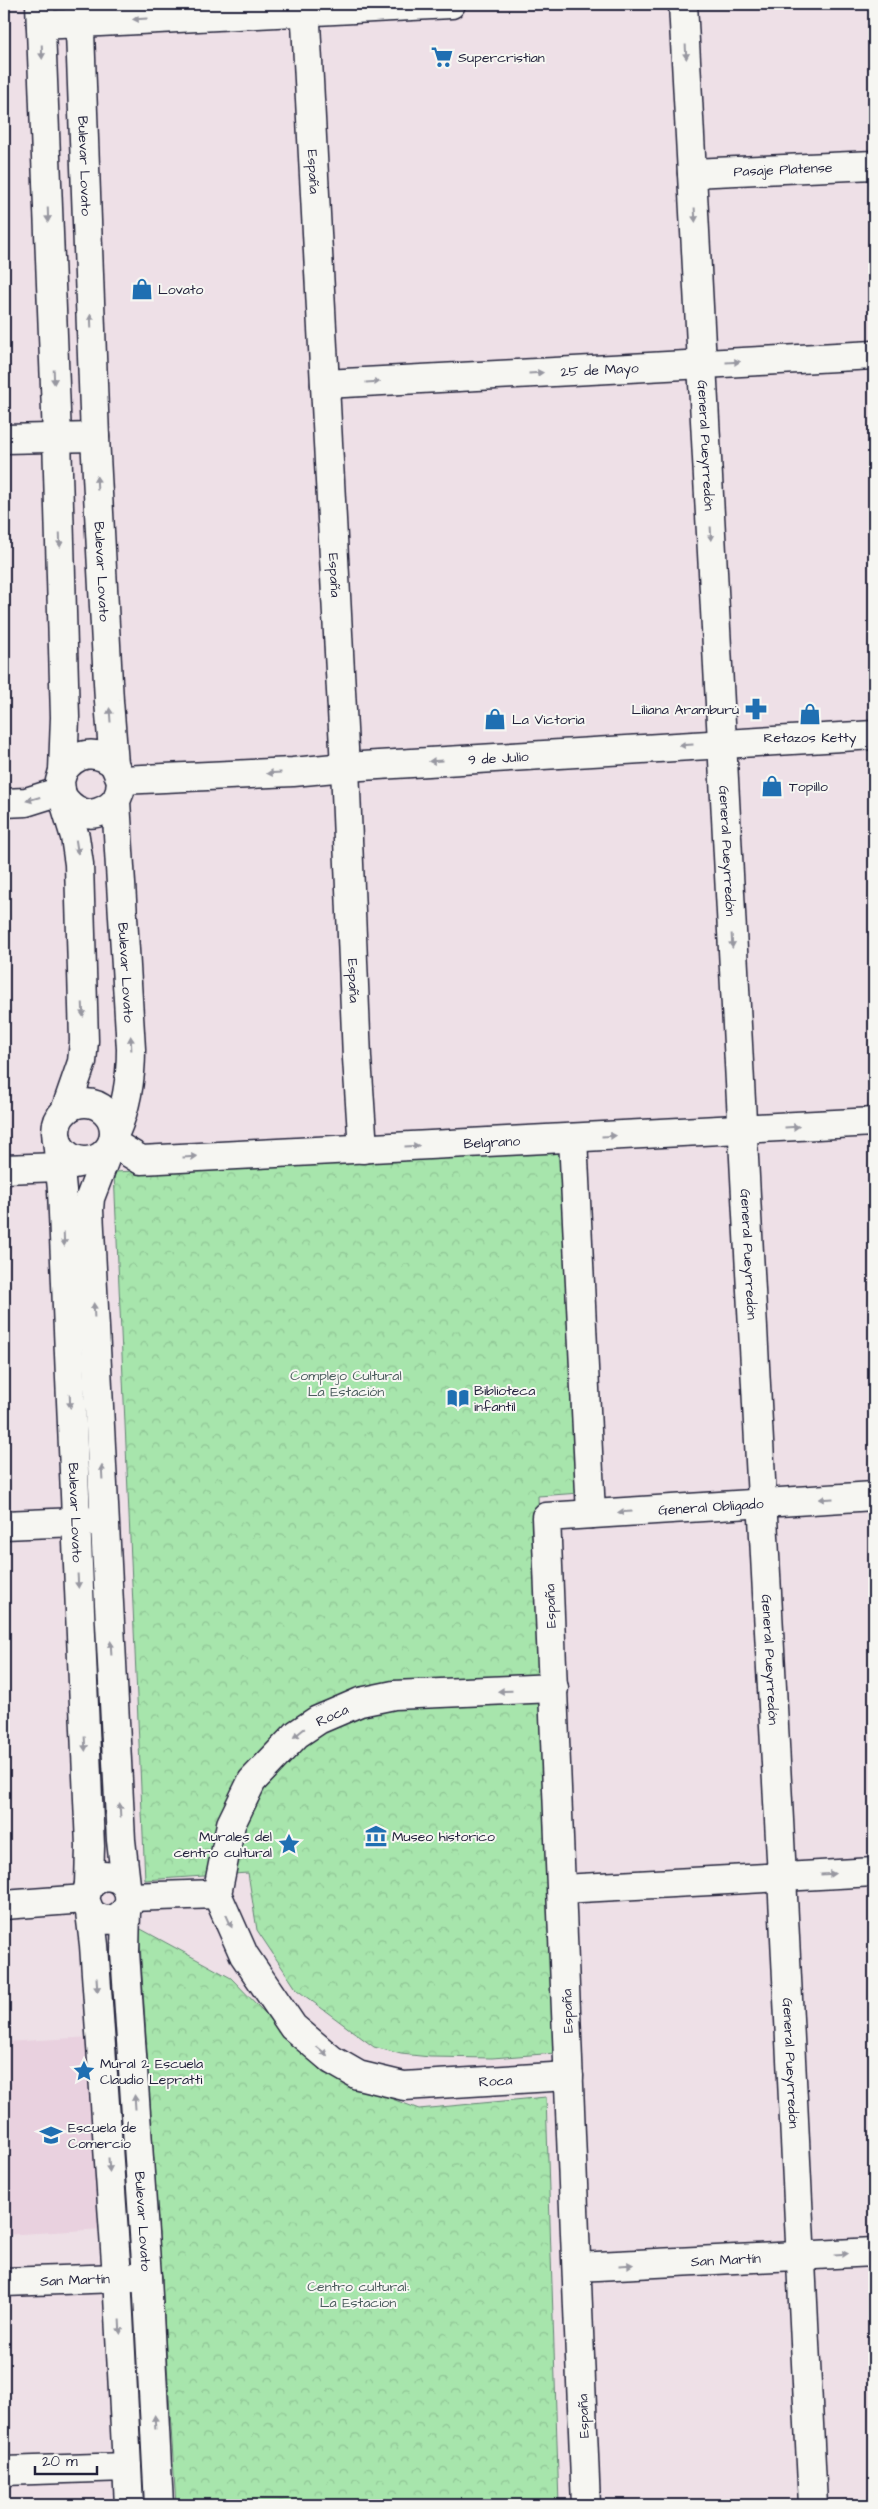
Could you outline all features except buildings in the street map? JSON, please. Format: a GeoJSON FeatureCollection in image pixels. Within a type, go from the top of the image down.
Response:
{"type":"FeatureCollection","features":[{"type":"Feature","properties":{"kind":"street"},"geometry":{"type":"LineString","coordinates":[[71,1164],[57,1139],[58,1119],[64,1111],[82,1062],[84,1041],[79,864],[75,836],[63,787],[65,717],[57,437],[40,14],[451,4]]}},
{"type":"Feature","properties":{"kind":"street","name":"General Pueyrredón"},"geometry":{"type":"LineString","coordinates":[[683,4],[782,1877],[813,2505]]}},
{"type":"Feature","properties":{"kind":"street","name":"España"},"geometry":{"type":"LineString","coordinates":[[306,8],[363,1149]]}},
{"type":"Feature","properties":{"kind":"street","name":"Bulevar Lovato"},"geometry":{"type":"LineString","coordinates":[[79,13],[95,437],[117,782],[131,1049],[131,1072],[126,1103],[90,1198],[89,1210],[127,1897],[125,1952],[147,2276],[159,2505]]}},
{"type":"Feature","properties":{"kind":"street","name":"Pasaje Platense"},"geometry":{"type":"LineString","coordinates":[[692,173],[874,165]]}},
{"type":"Feature","properties":{"kind":"street","name":"25 de Mayo"},"geometry":{"type":"LineString","coordinates":[[325,384],[874,355]]}},
{"type":"Feature","properties":{"kind":"street"},"geometry":{"type":"LineString","coordinates":[[4,439],[95,437]]}},
{"type":"Feature","properties":{"kind":"street","name":"9 de Julio"},"geometry":{"type":"LineString","coordinates":[[117,782],[874,735]]}},
{"type":"Feature","properties":{"kind":"street","name":"9 de Julio"},"geometry":{"type":"LineString","coordinates":[[86,754],[106,757],[117,782],[100,813],[90,815],[71,808],[63,787],[77,756],[86,754]]}},
{"type":"Feature","properties":{"kind":"street"},"geometry":{"type":"LineString","coordinates":[[4,803],[26,802],[63,787]]}},
{"type":"Feature","properties":{"kind":"street"},"geometry":{"type":"LineString","coordinates":[[4,1169],[71,1164],[101,1157],[112,1142],[109,1114],[93,1103],[73,1105],[64,1111]]}},
{"type":"Feature","properties":{"kind":"street","name":"Belgrano"},"geometry":{"type":"LineString","coordinates":[[112,1142],[141,1160],[874,1122]]}},
{"type":"Feature","properties":{"kind":"street"},"geometry":{"type":"LineString","coordinates":[[573,1138],[591,1514]]}},
{"type":"Feature","properties":{"kind":"street","name":"Bulevar Lovato"},"geometry":{"type":"LineString","coordinates":[[71,1164],[75,1523],[90,1846],[88,1899],[117,2278],[129,2505]]}},
{"type":"Feature","properties":{"kind":"street","name":"General Obligado"},"geometry":{"type":"LineString","coordinates":[[546,1517],[874,1496]]}},
{"type":"Feature","properties":{"kind":"street","name":"España"},"geometry":{"type":"LineString","coordinates":[[546,1517],[586,2505]]}},
{"type":"Feature","properties":{"kind":"street"},"geometry":{"type":"LineString","coordinates":[[4,1525],[105,1521]]}},
{"type":"Feature","properties":{"kind":"street","name":"Roca"},"geometry":{"type":"LineString","coordinates":[[554,1688],[394,1695],[360,1702],[318,1720],[296,1734],[252,1781],[231,1824],[217,1894],[244,1955],[293,2027],[332,2060],[358,2075],[404,2086],[569,2076]]}},
{"type":"Feature","properties":{"kind":"street"},"geometry":{"type":"LineString","coordinates":[[562,1888],[874,1872]]}},
{"type":"Feature","properties":{"kind":"street"},"geometry":{"type":"LineString","coordinates":[[112,1876],[127,1897],[116,1919],[109,1920],[96,1917],[88,1899],[95,1879],[112,1876]]}},
{"type":"Feature","properties":{"kind":"street"},"geometry":{"type":"LineString","coordinates":[[127,1897],[217,1894]]}},
{"type":"Feature","properties":{"kind":"street"},"geometry":{"type":"LineString","coordinates":[[4,1904],[88,1899]]}},
{"type":"Feature","properties":{"kind":"street","name":"San Martín"},"geometry":{"type":"LineString","coordinates":[[577,2267],[874,2252]]}},
{"type":"Feature","properties":{"kind":"street","name":"San Martín"},"geometry":{"type":"LineString","coordinates":[[4,2282],[147,2276]]}},
{"type":"Feature","properties":{"kind":"street"},"geometry":{"type":"LineString","coordinates":[[4,2471],[127,2467]]}},
{"type":"Feature","properties":{"kind":"shaded area","name":"Escuela de Comercio"},"geometry":{"type":"Polygon","coordinates":[[[92,2037],[103,2229],[4,2235],[4,2042],[92,2037]]]}},
{"type":"Feature","properties":{"kind":"green space","name":"Complejo Cultural La Estación"},"geometry":{"type":"Polygon","coordinates":[[[565,1151],[580,1493],[538,1496],[556,2053],[492,2058],[430,2057],[401,2054],[374,2047],[297,1990],[257,1930],[248,1873],[145,1880],[114,1172],[565,1151]]]}},
{"type":"Feature","properties":{"kind":"green space","name":"Centro cultural: La Estacion"},"geometry":{"type":"Polygon","coordinates":[[[139,1928],[231,1978],[323,2073],[419,2109],[546,2097],[559,2505],[176,2505],[139,1928]]]}},
{"type":"Feature","properties":{"kind":"place","name":"Supercristian"},"geometry":{"type":"Point","coordinates":[442,57]}},
{"type":"Feature","properties":{"kind":"place","name":"Lovato"},"geometry":{"type":"Point","coordinates":[142,289]}},
{"type":"Feature","properties":{"kind":"place","name":"Liliana Aramburú"},"geometry":{"type":"Point","coordinates":[756,709]}},
{"type":"Feature","properties":{"kind":"place","name":"Retazos Ketty"},"geometry":{"type":"Point","coordinates":[810,714]}},
{"type":"Feature","properties":{"kind":"place","name":"La Victoria"},"geometry":{"type":"Point","coordinates":[495,719]}},
{"type":"Feature","properties":{"kind":"place","name":"Topillo"},"geometry":{"type":"Point","coordinates":[772,786]}},
{"type":"Feature","properties":{"kind":"place","name":"Biblioteca infantil"},"geometry":{"type":"Point","coordinates":[458,1398]}},
{"type":"Feature","properties":{"kind":"place","name":"Museo historico"},"geometry":{"type":"Point","coordinates":[376,1836]}},
{"type":"Feature","properties":{"kind":"place","name":"Murales del centro cultural"},"geometry":{"type":"Point","coordinates":[289,1844]}},
{"type":"Feature","properties":{"kind":"place","name":"Mural 2 Escuela Claudio Lepratti"},"geometry":{"type":"Point","coordinates":[84,2071]}},
{"type":"Feature","properties":{"kind":"place","name":"Escuela de Comercio"},"geometry":{"type":"Point","coordinates":[51,2135]}}]}
